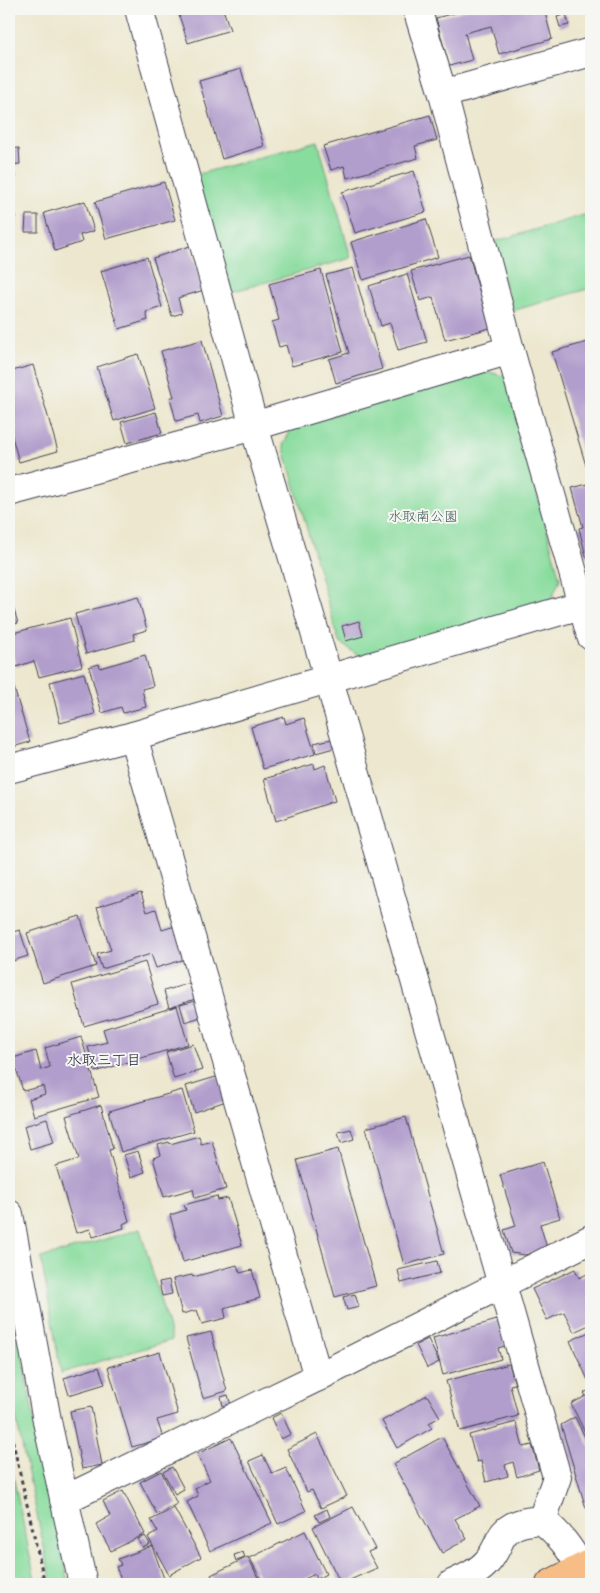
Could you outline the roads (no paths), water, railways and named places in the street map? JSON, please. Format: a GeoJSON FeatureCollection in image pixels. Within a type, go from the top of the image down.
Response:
{"type":"FeatureCollection","features":[{"type":"Feature","properties":{"kind":"main road"},"geometry":{"type":"LineString","coordinates":[[550,1584],[586,1566]]}},
{"type":"Feature","properties":{"kind":"street"},"geometry":{"type":"LineString","coordinates":[[138,9],[254,426],[329,680],[557,1477],[542,1520]]}},
{"type":"Feature","properties":{"kind":"street"},"geometry":{"type":"LineString","coordinates":[[417,9],[443,94],[510,350],[587,604],[591,636]]}},
{"type":"Feature","properties":{"kind":"street"},"geometry":{"type":"LineString","coordinates":[[443,94],[591,52]]}},
{"type":"Feature","properties":{"kind":"street"},"geometry":{"type":"LineString","coordinates":[[9,492],[254,426],[510,350]]}},
{"type":"Feature","properties":{"kind":"street"},"geometry":{"type":"LineString","coordinates":[[9,768],[133,736],[587,604]]}},
{"type":"Feature","properties":{"kind":"street"},"geometry":{"type":"LineString","coordinates":[[133,736],[318,1377]]}},
{"type":"Feature","properties":{"kind":"street"},"geometry":{"type":"LineString","coordinates":[[9,1214],[48,1426],[83,1584]]}},
{"type":"Feature","properties":{"kind":"street"},"geometry":{"type":"LineString","coordinates":[[64,1500],[318,1377],[591,1239]]}},
{"type":"Feature","properties":{"kind":"street"},"geometry":{"type":"LineString","coordinates":[[452,1584],[479,1570],[495,1552],[502,1535],[513,1526],[524,1522],[542,1520],[558,1533],[586,1566]]}},
{"type":"Feature","properties":{"kind":"district","name":"水取三丁目"},"geometry":{"type":"Point","coordinates":[104,1060]}},
{"type":"Feature","properties":{"kind":"park label","name":"水取南公園"},"geometry":{"type":"Point","coordinates":[423,516]}}]}
